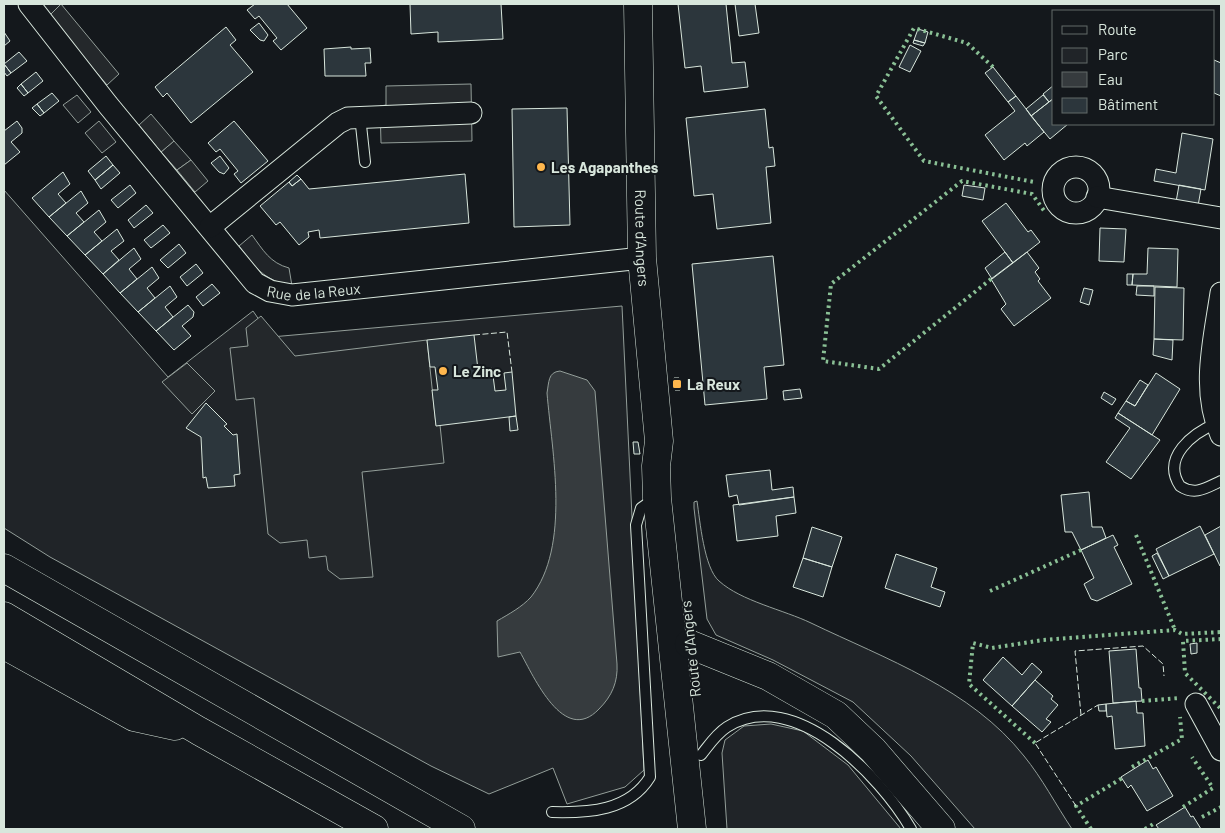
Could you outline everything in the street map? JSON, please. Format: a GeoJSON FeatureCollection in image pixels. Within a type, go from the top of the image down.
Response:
{"type":"FeatureCollection","features":[{"type":"Feature","properties":{"kind":"main road","name":"Route d’Angers"},"geometry":{"type":"LineString","coordinates":[[638,4],[642,258],[659,441],[656,466],[657,498],[692,829]]}},
{"type":"Feature","properties":{"kind":"main road","name":"Route d’Angers"},"geometry":{"type":"LineString","coordinates":[[659,441],[665,452],[673,493],[702,755],[707,829]]}},
{"type":"Feature","properties":{"kind":"main road"},"geometry":{"type":"LineString","coordinates":[[4,568],[461,829]]}},
{"type":"Feature","properties":{"kind":"main road"},"geometry":{"type":"LineString","coordinates":[[4,616],[199,731],[374,829]]}},
{"type":"Feature","properties":{"kind":"main road"},"geometry":{"type":"LineString","coordinates":[[690,644],[768,676],[836,715],[873,750],[941,829]]}},
{"type":"Feature","properties":{"kind":"main road"},"geometry":{"type":"LineString","coordinates":[[4,645],[134,717],[199,731]]}},
{"type":"Feature","properties":{"kind":"street","name":"Rue de la Reux"},"geometry":{"type":"LineString","coordinates":[[29,4],[108,105],[255,283],[270,291],[292,295],[642,258]]}},
{"type":"Feature","properties":{"kind":"street"},"geometry":{"type":"LineString","coordinates":[[210,227],[338,123],[360,116],[471,113]]}},
{"type":"Feature","properties":{"kind":"street"},"geometry":{"type":"LineString","coordinates":[[1097,197],[1221,218]]}},
{"type":"Feature","properties":{"kind":"street"},"geometry":{"type":"LineString","coordinates":[[1219,429],[1210,395],[1209,377],[1221,293]]}},
{"type":"Feature","properties":{"kind":"street"},"geometry":{"type":"LineString","coordinates":[[1196,704],[1221,750]]}},
{"type":"Feature","properties":{"kind":"lane"},"geometry":{"type":"LineString","coordinates":[[360,116],[365,162]]}},
{"type":"Feature","properties":{"kind":"lane"},"geometry":{"type":"LineString","coordinates":[[1219,429],[1204,429],[1184,444],[1174,462],[1173,471],[1180,486],[1192,492],[1199,492],[1221,481]]}},
{"type":"Feature","properties":{"kind":"lane"},"geometry":{"type":"LineString","coordinates":[[552,812],[578,813],[608,808],[633,796],[644,787],[650,776],[636,525],[641,508],[657,498]]}},
{"type":"Feature","properties":{"kind":"lane"},"geometry":{"type":"LineString","coordinates":[[702,755],[716,736],[728,727],[745,719],[767,717],[790,720],[812,729],[836,745],[880,788],[911,829]]}},
{"type":"Feature","properties":{"kind":"green space"},"geometry":{"type":"Polygon","coordinates":[[[40,4],[61,4],[49,16],[40,4]]]}},
{"type":"Feature","properties":{"kind":"green space"},"geometry":{"type":"Polygon","coordinates":[[[77,95],[91,112],[78,123],[63,105],[77,95]]]}},
{"type":"Feature","properties":{"kind":"green space"},"geometry":{"type":"Polygon","coordinates":[[[99,121],[116,142],[102,153],[85,133],[99,121]]]}},
{"type":"Feature","properties":{"kind":"green space"},"geometry":{"type":"Polygon","coordinates":[[[174,141],[191,160],[177,170],[161,152],[174,141]]]}},
{"type":"Feature","properties":{"kind":"green space"},"geometry":{"type":"Polygon","coordinates":[[[4,190],[168,377],[253,311],[271,337],[622,306],[644,770],[625,787],[567,804],[553,768],[489,794],[431,766],[50,557],[4,528],[4,190]]]}},
{"type":"Feature","properties":{"kind":"green space"},"geometry":{"type":"Polygon","coordinates":[[[252,235],[272,259],[282,266],[289,268],[292,286],[267,277],[250,261],[239,246],[252,235]]]}},
{"type":"Feature","properties":{"kind":"green space"},"geometry":{"type":"Polygon","coordinates":[[[697,501],[706,555],[714,575],[719,581],[751,600],[800,618],[897,663],[953,694],[979,712],[1003,733],[1031,764],[1072,829],[975,829],[911,756],[853,702],[773,660],[716,635],[707,619],[694,508],[694,502],[697,501]]]}},
{"type":"Feature","properties":{"kind":"green space"},"geometry":{"type":"Polygon","coordinates":[[[771,724],[803,731],[848,765],[901,829],[727,829],[722,753],[725,740],[744,726],[771,724]]]}},
{"type":"Feature","properties":{"kind":"shaded area"},"geometry":{"type":"Polygon","coordinates":[[[61,4],[119,74],[107,85],[49,16],[61,4]]]}},
{"type":"Feature","properties":{"kind":"shaded area"},"geometry":{"type":"Polygon","coordinates":[[[471,84],[472,141],[381,143],[380,106],[386,105],[386,86],[471,84]]]}},
{"type":"Feature","properties":{"kind":"shaded area"},"geometry":{"type":"Polygon","coordinates":[[[151,114],[174,141],[161,152],[139,125],[151,114]]]}},
{"type":"Feature","properties":{"kind":"shaded area"},"geometry":{"type":"Polygon","coordinates":[[[191,160],[208,181],[195,192],[177,170],[191,160]]]}},
{"type":"Feature","properties":{"kind":"shaded area"},"geometry":{"type":"Polygon","coordinates":[[[261,316],[295,356],[427,340],[436,425],[440,425],[444,463],[362,472],[373,577],[340,579],[328,570],[326,556],[309,558],[307,540],[280,543],[268,534],[254,398],[236,400],[230,348],[248,346],[246,328],[261,316]]]}},
{"type":"Feature","properties":{"kind":"shaded area"},"geometry":{"type":"Polygon","coordinates":[[[187,363],[215,391],[192,414],[162,382],[187,363]]]}},
{"type":"Feature","properties":{"kind":"water"},"geometry":{"type":"Polygon","coordinates":[[[560,371],[587,380],[595,391],[617,664],[615,683],[611,694],[604,704],[586,718],[574,719],[562,714],[552,704],[533,677],[520,652],[498,657],[497,621],[531,597],[543,576],[551,552],[555,526],[556,498],[547,393],[551,376],[553,373],[560,371]]]}},
{"type":"Feature","properties":{"kind":"building"},"geometry":{"type":"Polygon","coordinates":[[[255,4],[287,4],[307,28],[281,50],[273,41],[277,38],[259,16],[255,19],[247,10],[255,4]]]}},
{"type":"Feature","properties":{"kind":"building"},"geometry":{"type":"Polygon","coordinates":[[[410,4],[501,4],[503,39],[438,42],[438,32],[411,34],[410,4]]]}},
{"type":"Feature","properties":{"kind":"building"},"geometry":{"type":"Polygon","coordinates":[[[678,4],[726,4],[732,63],[745,62],[748,87],[704,92],[701,66],[685,68],[678,4]]]}},
{"type":"Feature","properties":{"kind":"building"},"geometry":{"type":"Polygon","coordinates":[[[735,4],[755,4],[759,33],[739,36],[735,4]]]}},
{"type":"Feature","properties":{"kind":"building"},"geometry":{"type":"Polygon","coordinates":[[[259,23],[268,35],[264,41],[260,40],[250,30],[259,23]]]}},
{"type":"Feature","properties":{"kind":"building"},"geometry":{"type":"Polygon","coordinates":[[[226,27],[236,40],[230,45],[253,72],[191,123],[167,93],[163,97],[155,87],[226,27]]]}},
{"type":"Feature","properties":{"kind":"building"},"geometry":{"type":"Polygon","coordinates":[[[918,29],[928,32],[925,43],[914,40],[918,29]]]}},
{"type":"Feature","properties":{"kind":"building"},"geometry":{"type":"Polygon","coordinates":[[[4,32],[10,41],[4,46],[4,32]]]}},
{"type":"Feature","properties":{"kind":"building"},"geometry":{"type":"Polygon","coordinates":[[[914,40],[925,43],[923,46],[913,43],[914,40]]]}},
{"type":"Feature","properties":{"kind":"building"},"geometry":{"type":"Polygon","coordinates":[[[910,45],[921,51],[910,72],[899,67],[910,45]]]}},
{"type":"Feature","properties":{"kind":"building"},"geometry":{"type":"Polygon","coordinates":[[[351,47],[351,49],[370,48],[371,63],[365,63],[366,76],[325,76],[324,49],[351,47]]]}},
{"type":"Feature","properties":{"kind":"building"},"geometry":{"type":"Polygon","coordinates":[[[19,52],[27,61],[11,73],[4,64],[19,52]]]}},
{"type":"Feature","properties":{"kind":"building"},"geometry":{"type":"Polygon","coordinates":[[[1215,60],[1221,63],[1221,96],[1215,93],[1215,60]]]}},
{"type":"Feature","properties":{"kind":"building"},"geometry":{"type":"Polygon","coordinates":[[[4,64],[11,73],[7,76],[4,72],[4,64]]]}},
{"type":"Feature","properties":{"kind":"building"},"geometry":{"type":"Polygon","coordinates":[[[993,67],[1016,96],[1008,102],[985,73],[993,67]]]}},
{"type":"Feature","properties":{"kind":"building"},"geometry":{"type":"Polygon","coordinates":[[[36,72],[43,81],[28,93],[21,84],[36,72]]]}},
{"type":"Feature","properties":{"kind":"building"},"geometry":{"type":"Polygon","coordinates":[[[21,84],[28,93],[24,96],[17,88],[21,84]]]}},
{"type":"Feature","properties":{"kind":"building"},"geometry":{"type":"Polygon","coordinates":[[[1052,87],[1052,100],[1049,102],[1043,94],[1052,87]]]}},
{"type":"Feature","properties":{"kind":"building"},"geometry":{"type":"Polygon","coordinates":[[[52,93],[59,101],[44,113],[37,104],[52,93]]]}},
{"type":"Feature","properties":{"kind":"building"},"geometry":{"type":"Polygon","coordinates":[[[1043,95],[1049,102],[1031,116],[1026,109],[1043,95]]]}},
{"type":"Feature","properties":{"kind":"building"},"geometry":{"type":"Polygon","coordinates":[[[1016,96],[1044,132],[1027,146],[1025,143],[1004,160],[985,135],[1015,111],[1008,102],[1016,96]]]}},
{"type":"Feature","properties":{"kind":"building"},"geometry":{"type":"Polygon","coordinates":[[[1052,100],[1052,125],[1067,125],[1050,139],[1031,116],[1052,100]]]}},
{"type":"Feature","properties":{"kind":"building"},"geometry":{"type":"Polygon","coordinates":[[[37,104],[44,113],[40,116],[32,108],[37,104]]]}},
{"type":"Feature","properties":{"kind":"building","name":"Les Agapanthes"},"geometry":{"type":"Polygon","coordinates":[[[567,108],[570,225],[514,227],[512,109],[567,108]]]}},
{"type":"Feature","properties":{"kind":"building"},"geometry":{"type":"Polygon","coordinates":[[[765,109],[769,148],[773,147],[775,166],[766,167],[771,223],[717,229],[713,194],[694,196],[686,118],[765,109]]]}},
{"type":"Feature","properties":{"kind":"building"},"geometry":{"type":"Polygon","coordinates":[[[17,121],[22,128],[22,133],[11,142],[20,152],[4,165],[4,131],[17,121]]]}},
{"type":"Feature","properties":{"kind":"building"},"geometry":{"type":"Polygon","coordinates":[[[234,121],[268,161],[241,183],[234,174],[238,171],[220,149],[216,152],[208,143],[234,121]]]}},
{"type":"Feature","properties":{"kind":"building"},"geometry":{"type":"Polygon","coordinates":[[[1182,133],[1213,139],[1205,190],[1154,181],[1156,169],[1176,173],[1182,133]]]}},
{"type":"Feature","properties":{"kind":"building"},"geometry":{"type":"Polygon","coordinates":[[[106,156],[113,165],[95,180],[88,171],[106,156]]]}},
{"type":"Feature","properties":{"kind":"building"},"geometry":{"type":"Polygon","coordinates":[[[220,156],[229,168],[224,174],[219,172],[211,163],[220,156]]]}},
{"type":"Feature","properties":{"kind":"building"},"geometry":{"type":"Polygon","coordinates":[[[113,165],[120,173],[101,189],[95,180],[113,165]]]}},
{"type":"Feature","properties":{"kind":"building"},"geometry":{"type":"Polygon","coordinates":[[[63,172],[70,184],[58,194],[66,203],[49,217],[32,198],[63,172]]]}},
{"type":"Feature","properties":{"kind":"building"},"geometry":{"type":"Polygon","coordinates":[[[465,174],[469,223],[320,238],[319,230],[308,232],[309,237],[299,245],[280,222],[276,225],[260,206],[289,182],[292,186],[301,179],[309,189],[465,174]]]}},
{"type":"Feature","properties":{"kind":"building"},"geometry":{"type":"Polygon","coordinates":[[[297,175],[301,179],[292,186],[289,182],[297,175]]]}},
{"type":"Feature","properties":{"kind":"building"},"geometry":{"type":"Polygon","coordinates":[[[130,185],[136,193],[118,208],[111,200],[130,185]]]}},
{"type":"Feature","properties":{"kind":"building"},"geometry":{"type":"Polygon","coordinates":[[[964,185],[985,188],[983,200],[962,196],[964,185]]]}},
{"type":"Feature","properties":{"kind":"building"},"geometry":{"type":"Polygon","coordinates":[[[1179,185],[1201,189],[1198,206],[1176,202],[1179,185]]]}},
{"type":"Feature","properties":{"kind":"building"},"geometry":{"type":"Polygon","coordinates":[[[81,191],[88,203],[76,213],[84,222],[67,236],[49,217],[81,191]]]}},
{"type":"Feature","properties":{"kind":"building"},"geometry":{"type":"Polygon","coordinates":[[[1006,203],[1028,232],[1031,230],[1040,242],[1013,263],[982,221],[1006,203]]]}},
{"type":"Feature","properties":{"kind":"building"},"geometry":{"type":"Polygon","coordinates":[[[146,205],[153,213],[134,228],[128,220],[146,205]]]}},
{"type":"Feature","properties":{"kind":"building"},"geometry":{"type":"Polygon","coordinates":[[[99,210],[106,222],[94,232],[102,241],[85,255],[67,236],[99,210]]]}},
{"type":"Feature","properties":{"kind":"building"},"geometry":{"type":"Polygon","coordinates":[[[163,225],[170,233],[151,248],[144,240],[163,225]]]}},
{"type":"Feature","properties":{"kind":"building"},"geometry":{"type":"Polygon","coordinates":[[[1100,228],[1126,229],[1124,262],[1099,261],[1100,228]]]}},
{"type":"Feature","properties":{"kind":"building"},"geometry":{"type":"Polygon","coordinates":[[[117,229],[124,241],[111,251],[119,260],[103,274],[85,255],[117,229]]]}},
{"type":"Feature","properties":{"kind":"building"},"geometry":{"type":"Polygon","coordinates":[[[179,244],[186,253],[168,268],[160,260],[179,244]]]}},
{"type":"Feature","properties":{"kind":"building"},"geometry":{"type":"Polygon","coordinates":[[[134,248],[141,259],[129,269],[137,279],[120,293],[103,274],[134,248]]]}},
{"type":"Feature","properties":{"kind":"building"},"geometry":{"type":"Polygon","coordinates":[[[1148,248],[1178,249],[1177,287],[1132,285],[1133,274],[1147,274],[1148,248]]]}},
{"type":"Feature","properties":{"kind":"building"},"geometry":{"type":"Polygon","coordinates":[[[1005,252],[1013,263],[992,279],[985,268],[1005,252]]]}},
{"type":"Feature","properties":{"kind":"building"},"geometry":{"type":"Polygon","coordinates":[[[1027,252],[1039,268],[1035,272],[1040,279],[1038,281],[1051,298],[1014,326],[1001,309],[1006,304],[991,279],[1027,252]]]}},
{"type":"Feature","properties":{"kind":"building"},"geometry":{"type":"Polygon","coordinates":[[[773,256],[784,365],[764,367],[767,399],[705,405],[692,264],[773,256]]]}},
{"type":"Feature","properties":{"kind":"building"},"geometry":{"type":"Polygon","coordinates":[[[196,264],[203,273],[187,286],[180,277],[196,264]]]}},
{"type":"Feature","properties":{"kind":"building"},"geometry":{"type":"Polygon","coordinates":[[[152,267],[159,278],[147,288],[155,298],[138,312],[120,293],[152,267]]]}},
{"type":"Feature","properties":{"kind":"building"},"geometry":{"type":"Polygon","coordinates":[[[1127,274],[1133,274],[1132,285],[1127,285],[1127,274]]]}},
{"type":"Feature","properties":{"kind":"building"},"geometry":{"type":"Polygon","coordinates":[[[212,284],[220,293],[203,306],[196,297],[212,284]]]}},
{"type":"Feature","properties":{"kind":"building"},"geometry":{"type":"Polygon","coordinates":[[[170,286],[177,297],[165,307],[173,317],[156,331],[138,312],[170,286]]]}},
{"type":"Feature","properties":{"kind":"building"},"geometry":{"type":"Polygon","coordinates":[[[1137,286],[1154,286],[1154,296],[1136,295],[1137,286]]]}},
{"type":"Feature","properties":{"kind":"building"},"geometry":{"type":"Polygon","coordinates":[[[1155,287],[1184,288],[1183,340],[1154,339],[1155,287]]]}},
{"type":"Feature","properties":{"kind":"building"},"geometry":{"type":"Polygon","coordinates":[[[1084,288],[1093,290],[1089,305],[1080,302],[1084,288]]]}},
{"type":"Feature","properties":{"kind":"building"},"geometry":{"type":"Polygon","coordinates":[[[188,305],[194,312],[193,317],[182,326],[191,336],[174,350],[156,331],[188,305]]]}},
{"type":"Feature","properties":{"kind":"building"},"geometry":{"type":"Polygon","coordinates":[[[474,335],[478,370],[492,368],[495,391],[506,390],[504,373],[512,372],[516,416],[436,426],[432,390],[438,390],[435,367],[430,367],[427,340],[474,335]]]}},
{"type":"Feature","properties":{"kind":"building"},"geometry":{"type":"Polygon","coordinates":[[[1154,339],[1173,340],[1172,360],[1153,355],[1154,339]]]}},
{"type":"Feature","properties":{"kind":"building"},"geometry":{"type":"Polygon","coordinates":[[[1156,373],[1180,389],[1152,435],[1118,413],[1126,401],[1135,406],[1156,373]]]}},
{"type":"Feature","properties":{"kind":"building"},"geometry":{"type":"Polygon","coordinates":[[[674,378],[679,378],[680,390],[675,390],[674,378]]]}},
{"type":"Feature","properties":{"kind":"building"},"geometry":{"type":"Polygon","coordinates":[[[1140,380],[1148,385],[1135,406],[1126,401],[1140,380]]]}},
{"type":"Feature","properties":{"kind":"building"},"geometry":{"type":"Polygon","coordinates":[[[800,389],[802,398],[784,400],[783,391],[800,389]]]}},
{"type":"Feature","properties":{"kind":"building"},"geometry":{"type":"Polygon","coordinates":[[[1104,392],[1116,399],[1112,405],[1101,398],[1104,392]]]}},
{"type":"Feature","properties":{"kind":"building"},"geometry":{"type":"Polygon","coordinates":[[[206,403],[227,424],[224,426],[233,435],[237,434],[240,474],[234,475],[235,486],[208,488],[206,477],[203,478],[201,437],[186,428],[206,403]]]}},
{"type":"Feature","properties":{"kind":"building"},"geometry":{"type":"Polygon","coordinates":[[[1118,413],[1160,440],[1131,479],[1106,462],[1130,428],[1115,418],[1118,413]]]}},
{"type":"Feature","properties":{"kind":"building"},"geometry":{"type":"Polygon","coordinates":[[[516,416],[518,430],[510,431],[509,417],[516,416]]]}},
{"type":"Feature","properties":{"kind":"building"},"geometry":{"type":"Polygon","coordinates":[[[633,442],[638,442],[640,454],[634,454],[633,442]]]}},
{"type":"Feature","properties":{"kind":"building"},"geometry":{"type":"Polygon","coordinates":[[[770,470],[772,490],[793,487],[794,497],[739,505],[737,495],[729,497],[726,475],[770,470]]]}},
{"type":"Feature","properties":{"kind":"building"},"geometry":{"type":"Polygon","coordinates":[[[1089,492],[1092,527],[1102,527],[1106,538],[1081,550],[1072,532],[1065,532],[1061,495],[1089,492]]]}},
{"type":"Feature","properties":{"kind":"building"},"geometry":{"type":"Polygon","coordinates":[[[794,497],[796,513],[776,516],[778,536],[737,541],[733,505],[794,497]]]}},
{"type":"Feature","properties":{"kind":"building"},"geometry":{"type":"Polygon","coordinates":[[[1200,526],[1214,554],[1169,576],[1156,549],[1200,526]]]}},
{"type":"Feature","properties":{"kind":"building"},"geometry":{"type":"Polygon","coordinates":[[[1221,526],[1221,565],[1220,566],[1205,535],[1221,526]]]}},
{"type":"Feature","properties":{"kind":"building"},"geometry":{"type":"Polygon","coordinates":[[[812,527],[842,537],[832,567],[803,558],[812,527]]]}},
{"type":"Feature","properties":{"kind":"building"},"geometry":{"type":"Polygon","coordinates":[[[1113,535],[1118,545],[1114,547],[1132,584],[1097,601],[1091,599],[1084,584],[1094,578],[1081,550],[1113,535]]]}},
{"type":"Feature","properties":{"kind":"building"},"geometry":{"type":"Polygon","coordinates":[[[1157,553],[1169,576],[1163,579],[1152,556],[1157,553]]]}},
{"type":"Feature","properties":{"kind":"building"},"geometry":{"type":"Polygon","coordinates":[[[896,554],[937,568],[931,587],[945,592],[940,607],[885,588],[896,554]]]}},
{"type":"Feature","properties":{"kind":"building"},"geometry":{"type":"Polygon","coordinates":[[[803,558],[832,567],[823,597],[793,587],[803,558]]]}},
{"type":"Feature","properties":{"kind":"building"},"geometry":{"type":"Polygon","coordinates":[[[1197,643],[1197,653],[1191,654],[1190,644],[1197,643]]]}},
{"type":"Feature","properties":{"kind":"building"},"geometry":{"type":"Polygon","coordinates":[[[1136,649],[1142,701],[1113,703],[1109,651],[1136,649]]]}},
{"type":"Feature","properties":{"kind":"building"},"geometry":{"type":"Polygon","coordinates":[[[1003,657],[1022,675],[1032,663],[1042,672],[1012,706],[983,680],[1003,657]]]}},
{"type":"Feature","properties":{"kind":"building"},"geometry":{"type":"Polygon","coordinates":[[[1035,680],[1053,696],[1051,699],[1058,705],[1046,719],[1051,722],[1042,732],[1012,706],[1035,680]]]}},
{"type":"Feature","properties":{"kind":"building"},"geometry":{"type":"Polygon","coordinates":[[[1136,701],[1137,713],[1143,713],[1145,746],[1115,749],[1112,716],[1107,717],[1106,704],[1136,701]]]}},
{"type":"Feature","properties":{"kind":"building"},"geometry":{"type":"Polygon","coordinates":[[[1106,704],[1106,711],[1099,711],[1098,705],[1106,704]]]}},
{"type":"Feature","properties":{"kind":"building"},"geometry":{"type":"Polygon","coordinates":[[[1148,760],[1153,769],[1156,767],[1173,796],[1147,811],[1131,785],[1128,788],[1121,777],[1148,760]]]}},
{"type":"Feature","properties":{"kind":"building"},"geometry":{"type":"Polygon","coordinates":[[[1185,807],[1201,829],[1159,829],[1156,825],[1185,807]]]}},
{"type":"Feature","properties":{"kind":"hedge"},"geometry":{"type":"LineString","coordinates":[[993,67],[967,43],[914,28],[876,96],[924,161],[1034,182]]}},
{"type":"Feature","properties":{"kind":"hedge"},"geometry":{"type":"LineString","coordinates":[[991,279],[879,369],[823,361],[831,284],[962,181],[1032,194],[1045,212]]}},
{"type":"Feature","properties":{"kind":"hedge"},"geometry":{"type":"LineString","coordinates":[[1136,535],[1175,630]]}},
{"type":"Feature","properties":{"kind":"hedge"},"geometry":{"type":"LineString","coordinates":[[990,591],[1081,550]]}},
{"type":"Feature","properties":{"kind":"hedge"},"geometry":{"type":"LineString","coordinates":[[1035,743],[969,684],[973,643],[992,648],[1043,640],[1175,630],[1182,634],[1221,632]]}},
{"type":"Feature","properties":{"kind":"hedge"},"geometry":{"type":"LineString","coordinates":[[1221,639],[1183,641],[1185,673],[1221,709]]}},
{"type":"Feature","properties":{"kind":"hedge"},"geometry":{"type":"LineString","coordinates":[[1142,701],[1179,698]]}},
{"type":"Feature","properties":{"kind":"hedge"},"geometry":{"type":"LineString","coordinates":[[1132,767],[1182,739],[1180,717]]}},
{"type":"Feature","properties":{"kind":"hedge"},"geometry":{"type":"LineString","coordinates":[[1183,807],[1213,788],[1192,757]]}},
{"type":"Feature","properties":{"kind":"hedge"},"geometry":{"type":"LineString","coordinates":[[1091,829],[1076,806],[1124,777]]}},
{"type":"Feature","properties":{"kind":"hedge"},"geometry":{"type":"LineString","coordinates":[[1202,817],[1221,807]]}},
{"type":"Feature","properties":{"kind":"hedge"},"geometry":{"type":"LineString","coordinates":[[1145,829],[1155,823]]}},
{"type":"Feature","properties":{"kind":"fence"},"geometry":{"type":"LineString","coordinates":[[474,335],[507,332],[512,372]]}},
{"type":"Feature","properties":{"kind":"fence"},"geometry":{"type":"LineString","coordinates":[[1081,715],[1075,651],[1143,646],[1163,664],[1164,676]]}},
{"type":"Feature","properties":{"kind":"fence"},"geometry":{"type":"LineString","coordinates":[[1076,806],[1035,743],[1098,705]]}},
{"type":"Feature","properties":{"kind":"place","name":"Les Agapanthes"},"geometry":{"type":"Point","coordinates":[541,167]}},
{"type":"Feature","properties":{"kind":"place","name":"Le Zinc"},"geometry":{"type":"Point","coordinates":[443,371]}},
{"type":"Feature","properties":{"kind":"place","name":"La Reux"},"geometry":{"type":"Point","coordinates":[677,384]}}]}
